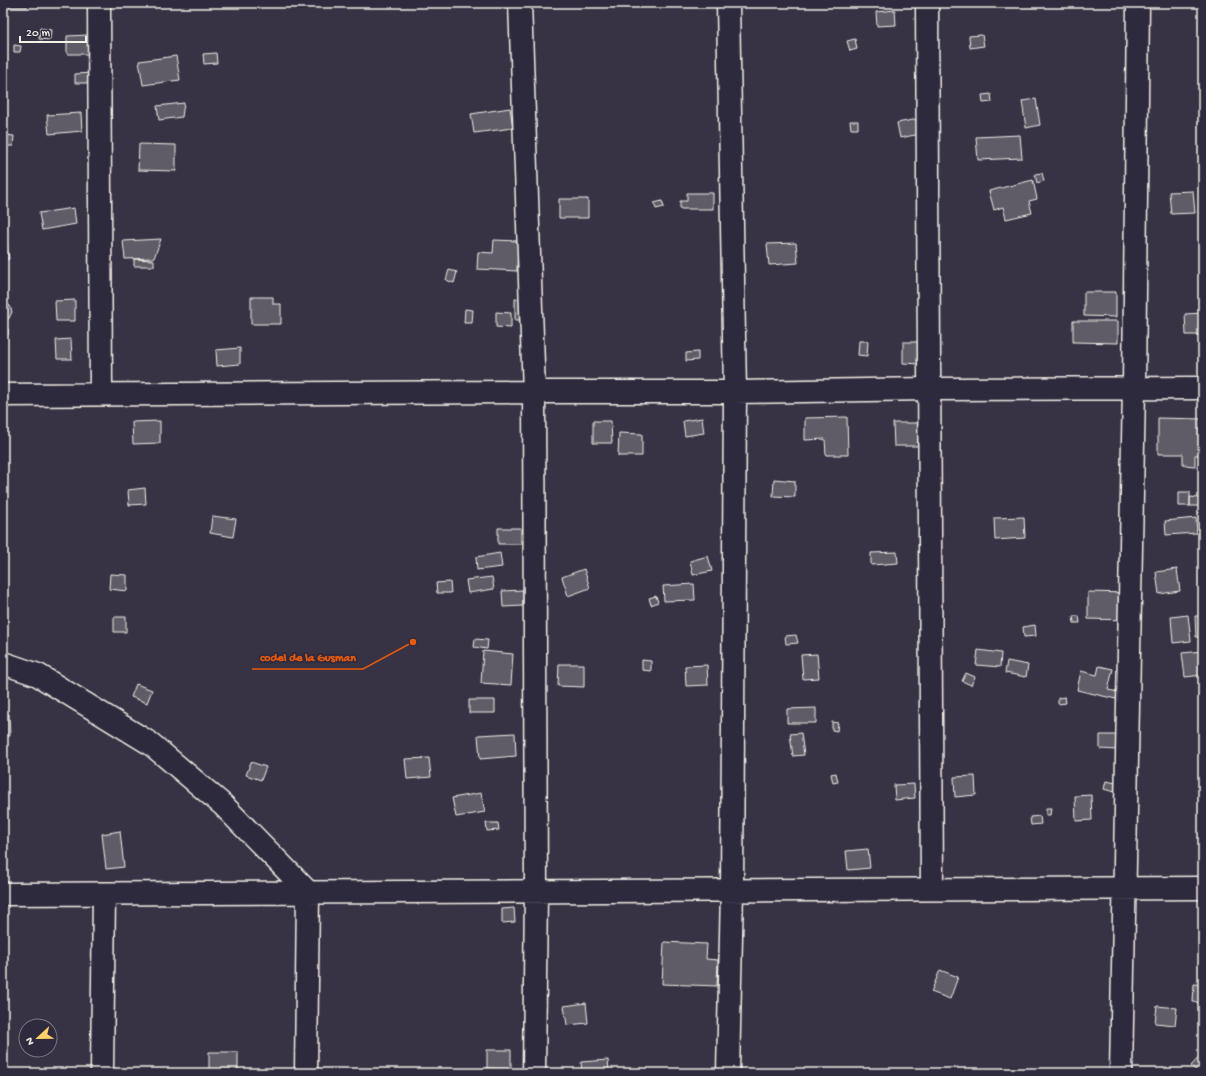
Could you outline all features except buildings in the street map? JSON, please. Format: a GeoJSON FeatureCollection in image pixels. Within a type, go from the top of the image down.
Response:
{"type":"FeatureCollection","features":[{"type":"Feature","properties":{"kind":"street"},"geometry":{"type":"LineString","coordinates":[[99,3],[101,394]]}},
{"type":"Feature","properties":{"kind":"street"},"geometry":{"type":"LineString","coordinates":[[520,3],[534,392],[536,891],[534,1073]]}},
{"type":"Feature","properties":{"kind":"street"},"geometry":{"type":"LineString","coordinates":[[728,3],[735,392],[732,890],[728,1073]]}},
{"type":"Feature","properties":{"kind":"street"},"geometry":{"type":"LineString","coordinates":[[927,3],[932,889]]}},
{"type":"Feature","properties":{"kind":"street"},"geometry":{"type":"LineString","coordinates":[[1120,1073],[1134,388],[1138,3]]}},
{"type":"Feature","properties":{"kind":"street"},"geometry":{"type":"LineString","coordinates":[[3,395],[735,392],[929,389],[1203,388]]}},
{"type":"Feature","properties":{"kind":"street"},"geometry":{"type":"LineString","coordinates":[[3,663],[38,675],[151,744],[223,805],[308,892],[306,1073]]}},
{"type":"Feature","properties":{"kind":"street"},"geometry":{"type":"LineString","coordinates":[[3,894],[1203,888]]}},
{"type":"Feature","properties":{"kind":"street"},"geometry":{"type":"LineString","coordinates":[[102,1073],[104,894]]}},
{"type":"Feature","properties":{"kind":"place","name":"codel de la Gusman"},"geometry":{"type":"Point","coordinates":[413,642]}}]}
